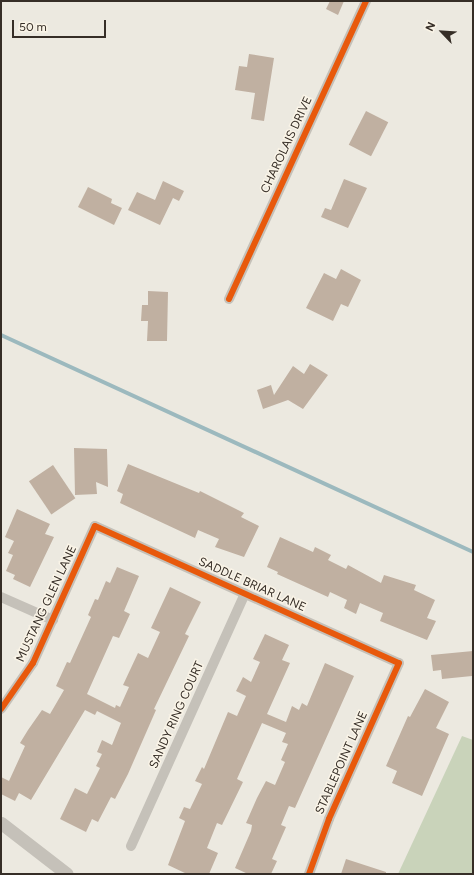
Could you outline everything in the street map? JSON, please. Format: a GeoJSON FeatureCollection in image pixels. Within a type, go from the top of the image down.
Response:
{"type":"FeatureCollection","features":[{"type":"Feature","properties":{"kind":"street","name":"CHAROLAIS DRIVE"},"geometry":{"type":"LineString","coordinates":[[229,299],[366,1]]}},
{"type":"Feature","properties":{"kind":"street","name":"SADDLE BRIAR LANE"},"geometry":{"type":"LineString","coordinates":[[95,526],[399,663]]}},
{"type":"Feature","properties":{"kind":"street","name":"MUSTANG GLEN LANE"},"geometry":{"type":"LineString","coordinates":[[1,709],[33,663],[95,526]]}},
{"type":"Feature","properties":{"kind":"street","name":"SANDY RING COURT"},"geometry":{"type":"LineString","coordinates":[[132,846],[245,594]]}},
{"type":"Feature","properties":{"kind":"street"},"geometry":{"type":"LineString","coordinates":[[1,597],[53,620]]}},
{"type":"Feature","properties":{"kind":"street","name":"STABLEPOINT LANE"},"geometry":{"type":"LineString","coordinates":[[309,874],[329,819],[399,663]]}},
{"type":"Feature","properties":{"kind":"street"},"geometry":{"type":"LineString","coordinates":[[1,823],[68,874]]}},
{"type":"Feature","properties":{"kind":"green space"},"geometry":{"type":"Polygon","coordinates":[[[462,736],[473,740],[473,874],[398,874],[462,736]]]}},
{"type":"Feature","properties":{"kind":"building"},"geometry":{"type":"Polygon","coordinates":[[[330,1],[344,1],[338,15],[326,9],[330,1]]]}},
{"type":"Feature","properties":{"kind":"building"},"geometry":{"type":"Polygon","coordinates":[[[249,54],[274,58],[264,121],[251,119],[255,93],[235,90],[239,66],[247,67],[249,54]]]}},
{"type":"Feature","properties":{"kind":"building"},"geometry":{"type":"Polygon","coordinates":[[[366,111],[388,122],[371,156],[349,145],[366,111]]]}},
{"type":"Feature","properties":{"kind":"building"},"geometry":{"type":"Polygon","coordinates":[[[344,179],[367,188],[348,228],[321,217],[325,208],[331,210],[344,179]]]}},
{"type":"Feature","properties":{"kind":"building"},"geometry":{"type":"Polygon","coordinates":[[[163,181],[184,191],[179,201],[173,198],[160,225],[128,210],[137,192],[155,200],[163,181]]]}},
{"type":"Feature","properties":{"kind":"building"},"geometry":{"type":"Polygon","coordinates":[[[88,187],[112,199],[111,203],[122,208],[114,225],[78,207],[88,187]]]}},
{"type":"Feature","properties":{"kind":"building"},"geometry":{"type":"Polygon","coordinates":[[[341,269],[361,280],[348,307],[341,304],[333,321],[306,308],[324,273],[336,279],[341,269]]]}},
{"type":"Feature","properties":{"kind":"building"},"geometry":{"type":"Polygon","coordinates":[[[148,291],[168,292],[167,341],[147,341],[148,321],[141,321],[142,305],[148,305],[148,291]]]}},
{"type":"Feature","properties":{"kind":"building"},"geometry":{"type":"Polygon","coordinates":[[[310,364],[328,375],[303,409],[288,400],[263,409],[257,390],[271,385],[274,395],[293,366],[304,374],[310,364]]]}},
{"type":"Feature","properties":{"kind":"building"},"geometry":{"type":"Polygon","coordinates":[[[74,448],[107,449],[108,487],[96,482],[97,494],[75,495],[74,448]]]}},
{"type":"Feature","properties":{"kind":"building"},"geometry":{"type":"Polygon","coordinates":[[[128,464],[199,493],[200,491],[244,513],[241,517],[259,526],[244,557],[215,547],[219,539],[198,530],[195,538],[120,503],[123,494],[117,491],[128,464]]]}},
{"type":"Feature","properties":{"kind":"building"},"geometry":{"type":"Polygon","coordinates":[[[53,465],[75,498],[51,514],[29,481],[53,465]]]}},
{"type":"Feature","properties":{"kind":"building"},"geometry":{"type":"Polygon","coordinates":[[[17,509],[50,524],[45,534],[54,537],[30,587],[13,579],[15,575],[6,571],[13,555],[8,553],[14,541],[5,537],[17,509]]]}},
{"type":"Feature","properties":{"kind":"building"},"geometry":{"type":"Polygon","coordinates":[[[280,537],[313,552],[315,547],[331,555],[328,560],[346,569],[348,565],[381,583],[384,575],[416,585],[414,590],[435,600],[427,618],[436,621],[427,640],[380,621],[383,613],[360,603],[356,614],[344,608],[347,600],[330,592],[328,597],[277,574],[278,572],[267,567],[280,537]]]}},
{"type":"Feature","properties":{"kind":"building"},"geometry":{"type":"Polygon","coordinates":[[[117,567],[139,576],[124,611],[130,614],[119,638],[113,636],[87,694],[115,708],[116,705],[120,707],[129,687],[123,685],[138,653],[148,658],[160,632],[151,628],[170,587],[201,602],[185,634],[189,636],[154,709],[156,710],[128,774],[115,799],[111,797],[98,822],[92,819],[86,832],[60,819],[75,788],[87,794],[100,768],[96,766],[102,754],[97,752],[102,740],[112,745],[121,723],[97,711],[95,715],[85,710],[31,800],[19,793],[15,801],[1,794],[1,777],[9,781],[25,746],[20,743],[42,710],[50,714],[64,690],[56,686],[67,662],[70,663],[91,617],[88,615],[95,599],[98,600],[106,581],[110,583],[117,567]]]}},
{"type":"Feature","properties":{"kind":"building"},"geometry":{"type":"Polygon","coordinates":[[[265,634],[289,645],[282,660],[290,663],[267,714],[286,722],[292,706],[299,710],[302,703],[307,706],[325,663],[354,676],[295,808],[289,806],[281,825],[286,827],[272,859],[277,861],[271,874],[248,874],[235,868],[251,831],[252,825],[246,823],[257,798],[266,781],[275,785],[285,762],[281,760],[288,744],[282,742],[286,733],[262,723],[237,779],[243,782],[222,825],[217,823],[207,848],[218,853],[209,874],[187,874],[168,865],[185,821],[179,818],[184,807],[190,809],[202,784],[195,781],[202,767],[204,769],[228,712],[237,716],[246,696],[236,691],[243,677],[251,682],[260,662],[253,659],[265,634]]]}},
{"type":"Feature","properties":{"kind":"building"},"geometry":{"type":"Polygon","coordinates":[[[473,651],[472,676],[442,679],[441,670],[433,671],[431,655],[473,651]]]}},
{"type":"Feature","properties":{"kind":"building"},"geometry":{"type":"Polygon","coordinates":[[[425,689],[449,702],[436,728],[449,734],[422,796],[392,783],[397,771],[386,766],[408,716],[410,717],[425,689]]]}},
{"type":"Feature","properties":{"kind":"building"},"geometry":{"type":"Polygon","coordinates":[[[346,859],[386,872],[386,874],[341,874],[346,859]]]}},
{"type":"Feature","properties":{"kind":"waterway"},"geometry":{"type":"LineString","coordinates":[[1,335],[473,552]]}},
{"type":"Feature","properties":{"kind":"cycle path"},"geometry":{"type":"LineString","coordinates":[[229,299],[366,1]]}},
{"type":"Feature","properties":{"kind":"cycle path"},"geometry":{"type":"LineString","coordinates":[[1,709],[33,663],[95,526],[399,663],[329,819],[309,874]]}}]}
